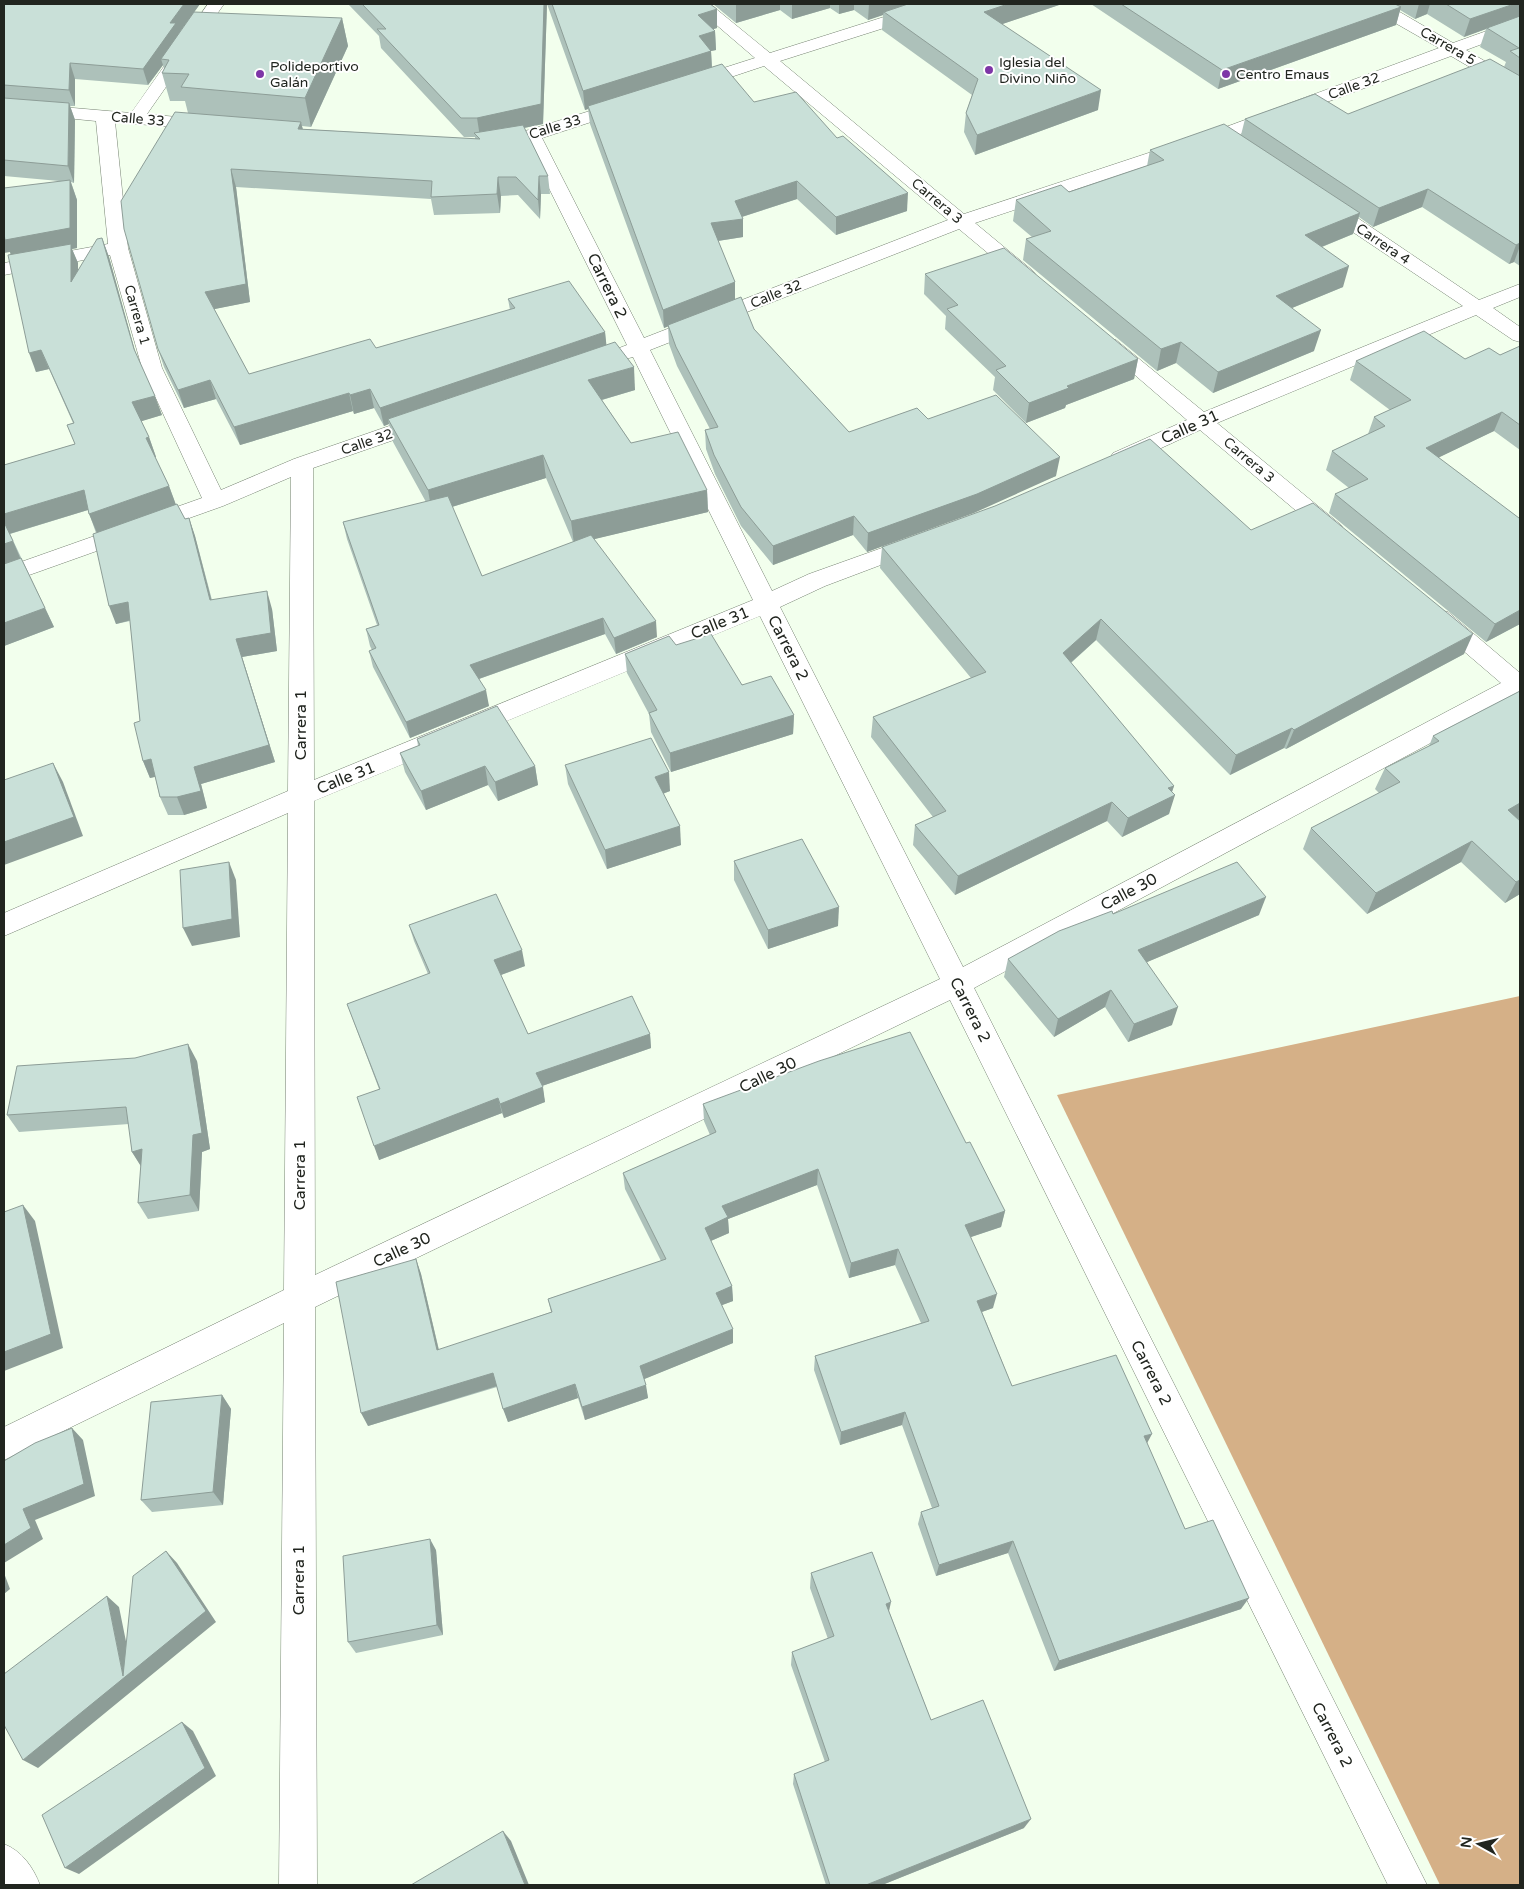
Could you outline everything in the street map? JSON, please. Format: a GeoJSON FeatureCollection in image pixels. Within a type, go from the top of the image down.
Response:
{"type":"FeatureCollection","features":[{"type":"Feature","properties":{"kind":"street"},"geometry":{"type":"LineString","coordinates":[[136,118],[216,4]]}},
{"type":"Feature","properties":{"kind":"street","name":"Carrera 3"},"geometry":{"type":"LineString","coordinates":[[700,4],[1044,290]]}},
{"type":"Feature","properties":{"kind":"street"},"geometry":{"type":"LineString","coordinates":[[672,90],[941,4]]}},
{"type":"Feature","properties":{"kind":"street","name":"Carrera 5"},"geometry":{"type":"LineString","coordinates":[[1375,4],[1520,89]]}},
{"type":"Feature","properties":{"kind":"street","name":"Calle 32"},"geometry":{"type":"LineString","coordinates":[[601,361],[961,221],[1229,140],[1520,24]]}},
{"type":"Feature","properties":{"kind":"street","name":"Calle 33"},"geometry":{"type":"LineString","coordinates":[[498,141],[532,135],[644,99]]}},
{"type":"Feature","properties":{"kind":"street","name":"Calle 33"},"geometry":{"type":"LineString","coordinates":[[4,107],[224,126]]}},
{"type":"Feature","properties":{"kind":"street","name":"Carrera 1"},"geometry":{"type":"LineString","coordinates":[[105,116],[118,248],[152,368],[215,501]]}},
{"type":"Feature","properties":{"kind":"street","name":"Carrera 2"},"geometry":{"type":"LineString","coordinates":[[532,135],[1408,1885]]}},
{"type":"Feature","properties":{"kind":"street","name":"Carrera 4"},"geometry":{"type":"LineString","coordinates":[[1312,196],[1520,336]]}},
{"type":"Feature","properties":{"kind":"street"},"geometry":{"type":"LineString","coordinates":[[4,269],[118,248]]}},
{"type":"Feature","properties":{"kind":"street","name":"Calle 31"},"geometry":{"type":"LineString","coordinates":[[1097,469],[1202,422],[1520,290]]}},
{"type":"Feature","properties":{"kind":"street","name":"Carrera 3"},"geometry":{"type":"LineString","coordinates":[[1097,334],[1346,540]]}},
{"type":"Feature","properties":{"kind":"street","name":"Calle 32"},"geometry":{"type":"LineString","coordinates":[[4,576],[215,501],[302,464],[442,416]]}},
{"type":"Feature","properties":{"kind":"street","name":"Carrera 1"},"geometry":{"type":"LineString","coordinates":[[298,1885],[302,464]]}},
{"type":"Feature","properties":{"kind":"street","name":"Calle 31"},"geometry":{"type":"LineString","coordinates":[[4,925],[301,796],[766,604],[817,580],[937,537]]}},
{"type":"Feature","properties":{"kind":"street"},"geometry":{"type":"LineString","coordinates":[[1421,603],[1520,685]]}},
{"type":"Feature","properties":{"kind":"street","name":"Calle 30"},"geometry":{"type":"LineString","coordinates":[[4,1444],[299,1299],[956,984],[1520,685]]}},
{"type":"Feature","properties":{"kind":"street"},"geometry":{"type":"LineString","coordinates":[[4,1863],[21,1885]]}},
{"type":"Feature","properties":{"kind":"shaded area"},"geometry":{"type":"Polygon","coordinates":[[[1520,996],[1520,1885],[1440,1885],[1057,1095],[1520,996]]]}},
{"type":"Feature","properties":{"kind":"building"},"geometry":{"type":"Polygon","coordinates":[[[4,4],[184,4],[170,23],[176,23],[143,69],[70,63],[69,90],[4,85],[4,4]]]}},
{"type":"Feature","properties":{"kind":"building"},"geometry":{"type":"Polygon","coordinates":[[[362,4],[544,4],[541,104],[477,118],[461,118],[377,29],[386,29],[362,4]]]}},
{"type":"Feature","properties":{"kind":"building"},"geometry":{"type":"Polygon","coordinates":[[[552,4],[710,4],[717,9],[698,15],[715,31],[699,36],[711,51],[583,91],[552,4]]]}},
{"type":"Feature","properties":{"kind":"building","name":"Iglesia del Divino Niño"},"geometry":{"type":"Polygon","coordinates":[[[908,4],[1008,4],[984,12],[1101,90],[977,135],[966,113],[978,79],[884,12],[908,4]]]}},
{"type":"Feature","properties":{"kind":"building"},"geometry":{"type":"Polygon","coordinates":[[[1121,4],[1395,4],[1401,7],[1222,70],[1121,4]]]}},
{"type":"Feature","properties":{"kind":"building"},"geometry":{"type":"Polygon","coordinates":[[[1446,4],[1514,4],[1470,19],[1446,4]]]}},
{"type":"Feature","properties":{"kind":"building"},"geometry":{"type":"Polygon","coordinates":[[[194,12],[342,18],[305,98],[181,87],[189,74],[162,73],[169,60],[161,59],[194,12]]]}},
{"type":"Feature","properties":{"kind":"building"},"geometry":{"type":"Polygon","coordinates":[[[1520,16],[1520,58],[1510,51],[1519,48],[1487,28],[1520,16]]]}},
{"type":"Feature","properties":{"kind":"building"},"geometry":{"type":"Polygon","coordinates":[[[1490,59],[1520,76],[1520,243],[1516,245],[1428,189],[1379,208],[1245,119],[1315,94],[1348,114],[1490,59]]]}},
{"type":"Feature","properties":{"kind":"building"},"geometry":{"type":"Polygon","coordinates":[[[722,64],[754,102],[796,92],[837,138],[843,136],[908,193],[836,217],[797,181],[735,201],[743,219],[711,223],[735,282],[663,310],[588,106],[722,64]]]}},
{"type":"Feature","properties":{"kind":"building"},"geometry":{"type":"Polygon","coordinates":[[[4,98],[69,103],[68,166],[4,160],[4,98]]]}},
{"type":"Feature","properties":{"kind":"building"},"geometry":{"type":"Polygon","coordinates":[[[175,112],[301,122],[298,129],[480,139],[474,133],[523,125],[548,176],[539,176],[538,200],[516,177],[498,177],[497,194],[431,197],[432,181],[231,169],[246,284],[205,292],[249,374],[370,339],[376,348],[515,308],[508,299],[569,281],[605,332],[380,408],[370,389],[350,395],[349,393],[234,427],[210,380],[178,390],[158,349],[124,229],[121,201],[175,112]]]}},
{"type":"Feature","properties":{"kind":"building"},"geometry":{"type":"Polygon","coordinates":[[[1224,124],[1360,213],[1305,235],[1349,266],[1276,296],[1321,330],[1218,372],[1181,342],[1161,349],[1026,239],[1051,231],[1016,200],[1061,185],[1069,192],[1164,160],[1150,150],[1224,124]]]}},
{"type":"Feature","properties":{"kind":"building"},"geometry":{"type":"Polygon","coordinates":[[[70,180],[70,228],[5,240],[4,188],[70,180]]]}},
{"type":"Feature","properties":{"kind":"building"},"geometry":{"type":"Polygon","coordinates":[[[102,238],[134,349],[155,396],[132,402],[149,437],[146,438],[169,486],[89,514],[84,490],[4,514],[4,465],[75,444],[67,425],[74,423],[41,350],[29,353],[8,255],[71,244],[71,282],[97,239],[102,238]]]}},
{"type":"Feature","properties":{"kind":"building"},"geometry":{"type":"Polygon","coordinates":[[[1004,248],[1138,359],[1067,386],[1069,388],[1029,403],[996,370],[1006,366],[947,309],[958,305],[925,274],[1004,248]]]}},
{"type":"Feature","properties":{"kind":"building"},"geometry":{"type":"Polygon","coordinates":[[[741,297],[754,329],[849,432],[917,408],[928,419],[996,395],[1060,457],[977,494],[868,533],[854,516],[773,546],[741,507],[714,455],[705,430],[718,427],[676,347],[668,325],[741,297]]]}},
{"type":"Feature","properties":{"kind":"building"},"geometry":{"type":"Polygon","coordinates":[[[1424,331],[1465,359],[1489,348],[1500,355],[1520,346],[1520,425],[1502,412],[1426,448],[1520,518],[1520,610],[1495,624],[1335,494],[1368,479],[1332,451],[1385,426],[1374,417],[1411,400],[1356,361],[1424,331]]]}},
{"type":"Feature","properties":{"kind":"building"},"geometry":{"type":"Polygon","coordinates":[[[615,342],[634,367],[588,380],[631,443],[678,432],[707,490],[571,521],[543,455],[428,490],[388,419],[615,342]]]}},
{"type":"Feature","properties":{"kind":"building"},"geometry":{"type":"Polygon","coordinates":[[[1150,439],[1251,530],[1313,503],[1473,634],[1294,730],[1292,728],[1236,755],[1101,619],[1063,653],[1174,786],[1168,788],[1175,795],[1128,818],[1112,802],[958,876],[915,825],[946,811],[873,717],[986,672],[882,547],[995,506],[1150,439]]]}},
{"type":"Feature","properties":{"kind":"building"},"geometry":{"type":"Polygon","coordinates":[[[448,496],[482,576],[591,535],[656,621],[614,638],[603,618],[470,665],[486,690],[406,722],[369,651],[376,648],[366,629],[379,625],[343,522],[448,496]]]}},
{"type":"Feature","properties":{"kind":"building"},"geometry":{"type":"Polygon","coordinates":[[[177,504],[185,519],[189,518],[210,600],[267,591],[271,633],[236,639],[269,745],[194,767],[201,791],[177,797],[160,797],[151,759],[143,761],[134,723],[140,721],[128,602],[109,606],[93,534],[177,504]]]}},
{"type":"Feature","properties":{"kind":"building"},"geometry":{"type":"Polygon","coordinates":[[[4,522],[13,541],[4,544],[4,522]]]}},
{"type":"Feature","properties":{"kind":"building"},"geometry":{"type":"Polygon","coordinates":[[[21,558],[45,608],[4,623],[4,564],[21,558]]]}},
{"type":"Feature","properties":{"kind":"building"},"geometry":{"type":"Polygon","coordinates":[[[711,634],[742,685],[771,676],[794,715],[670,753],[649,713],[657,710],[625,654],[669,636],[676,645],[711,634]]]}},
{"type":"Feature","properties":{"kind":"building"},"geometry":{"type":"Polygon","coordinates":[[[1520,691],[1520,803],[1508,810],[1520,821],[1520,880],[1516,882],[1472,841],[1376,893],[1311,828],[1400,782],[1385,768],[1439,741],[1433,736],[1520,691]]]}},
{"type":"Feature","properties":{"kind":"building"},"geometry":{"type":"Polygon","coordinates":[[[497,706],[535,766],[495,782],[485,766],[421,791],[400,753],[420,745],[417,739],[497,706]]]}},
{"type":"Feature","properties":{"kind":"building"},"geometry":{"type":"Polygon","coordinates":[[[651,738],[669,772],[655,777],[680,826],[605,850],[565,765],[651,738]]]}},
{"type":"Feature","properties":{"kind":"building"},"geometry":{"type":"Polygon","coordinates":[[[53,763],[74,817],[4,842],[4,780],[53,763]]]}},
{"type":"Feature","properties":{"kind":"building"},"geometry":{"type":"Polygon","coordinates":[[[802,839],[839,907],[768,930],[734,861],[802,839]]]}},
{"type":"Feature","properties":{"kind":"building"},"geometry":{"type":"Polygon","coordinates":[[[229,862],[232,919],[183,928],[180,870],[229,862]]]}},
{"type":"Feature","properties":{"kind":"building"},"geometry":{"type":"Polygon","coordinates":[[[1237,862],[1266,897],[1138,950],[1178,1007],[1134,1024],[1111,990],[1058,1019],[1008,959],[1059,931],[1112,911],[1113,914],[1237,862]]]}},
{"type":"Feature","properties":{"kind":"building"},"geometry":{"type":"Polygon","coordinates":[[[496,894],[522,950],[494,960],[528,1034],[632,996],[650,1034],[536,1073],[543,1087],[500,1104],[498,1098],[374,1146],[357,1097],[380,1089],[347,1004],[430,973],[409,925],[496,894]]]}},
{"type":"Feature","properties":{"kind":"building"},"geometry":{"type":"Polygon","coordinates":[[[910,1032],[966,1143],[970,1142],[1005,1211],[965,1225],[997,1294],[977,1301],[1012,1386],[1116,1355],[1152,1434],[1144,1436],[1185,1529],[1213,1520],[1249,1598],[1059,1661],[1013,1541],[939,1565],[921,1512],[939,1506],[905,1412],[841,1432],[815,1356],[929,1321],[898,1249],[851,1263],[818,1169],[722,1206],[728,1217],[705,1228],[732,1286],[716,1293],[733,1329],[640,1366],[646,1385],[582,1407],[575,1384],[503,1409],[493,1373],[361,1413],[336,1282],[416,1259],[437,1350],[552,1312],[548,1299],[666,1259],[623,1173],[716,1132],[703,1104],[819,1061],[910,1032]]]}},
{"type":"Feature","properties":{"kind":"building"},"geometry":{"type":"Polygon","coordinates":[[[188,1044],[202,1133],[193,1135],[190,1195],[138,1203],[142,1149],[132,1152],[126,1107],[7,1115],[17,1066],[135,1058],[188,1044]]]}},
{"type":"Feature","properties":{"kind":"building"},"geometry":{"type":"Polygon","coordinates":[[[23,1205],[51,1334],[4,1352],[4,1212],[23,1205]]]}},
{"type":"Feature","properties":{"kind":"building"},"geometry":{"type":"Polygon","coordinates":[[[222,1395],[213,1492],[141,1500],[151,1402],[222,1395]]]}},
{"type":"Feature","properties":{"kind":"building"},"geometry":{"type":"Polygon","coordinates":[[[72,1428],[84,1484],[23,1509],[31,1528],[4,1545],[4,1461],[35,1443],[72,1428]]]}},
{"type":"Feature","properties":{"kind":"building"},"geometry":{"type":"Polygon","coordinates":[[[430,1539],[437,1625],[348,1642],[343,1556],[430,1539]]]}},
{"type":"Feature","properties":{"kind":"building"},"geometry":{"type":"Polygon","coordinates":[[[166,1551],[206,1611],[23,1760],[4,1725],[4,1674],[107,1596],[123,1676],[133,1576],[166,1551]]]}},
{"type":"Feature","properties":{"kind":"building"},"geometry":{"type":"Polygon","coordinates":[[[872,1552],[891,1602],[886,1604],[931,1720],[983,1700],[1031,1819],[866,1885],[830,1885],[794,1774],[829,1760],[792,1652],[834,1636],[811,1573],[872,1552]]]}},
{"type":"Feature","properties":{"kind":"building"},"geometry":{"type":"Polygon","coordinates":[[[182,1722],[205,1768],[65,1868],[42,1815],[182,1722]]]}},
{"type":"Feature","properties":{"kind":"building"},"geometry":{"type":"Polygon","coordinates":[[[503,1831],[525,1885],[411,1885],[503,1831]]]}},
{"type":"Feature","properties":{"kind":"place","name":"Iglesia del Divino Niño"},"geometry":{"type":"Point","coordinates":[989,70]}},
{"type":"Feature","properties":{"kind":"place","name":"Polideportivo Galán"},"geometry":{"type":"Point","coordinates":[260,74]}},
{"type":"Feature","properties":{"kind":"place","name":"Centro Emaus"},"geometry":{"type":"Point","coordinates":[1226,74]}}]}
